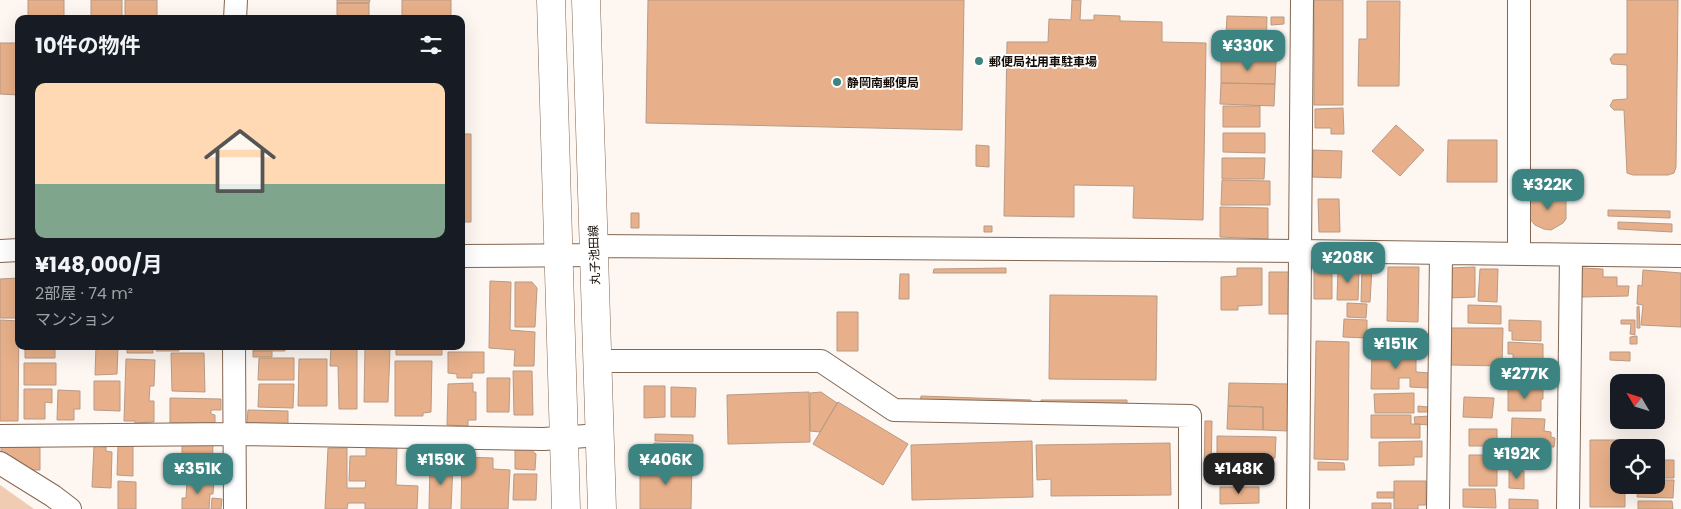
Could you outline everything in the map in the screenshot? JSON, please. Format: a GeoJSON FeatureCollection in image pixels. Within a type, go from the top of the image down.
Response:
{"type":"FeatureCollection","features":[{"type":"Feature","properties":{"kind":"street"},"geometry":{"type":"LineString","coordinates":[[235,15],[236,0]]}},
{"type":"Feature","properties":{"kind":"street"},"geometry":{"type":"LineString","coordinates":[[552,0],[548,256],[564,438],[566,509]]}},
{"type":"Feature","properties":{"kind":"street","name":"丸子池田線"},"geometry":{"type":"LineString","coordinates":[[586,0],[602,509]]}},
{"type":"Feature","properties":{"kind":"street"},"geometry":{"type":"LineString","coordinates":[[1298,509],[1302,0]]}},
{"type":"Feature","properties":{"kind":"street"},"geometry":{"type":"LineString","coordinates":[[1518,254],[1519,0]]}},
{"type":"Feature","properties":{"kind":"street"},"geometry":{"type":"LineString","coordinates":[[0,250],[15,250]]}},
{"type":"Feature","properties":{"kind":"street"},"geometry":{"type":"LineString","coordinates":[[465,256],[548,256],[594,251],[1299,251],[1681,256]]}},
{"type":"Feature","properties":{"kind":"street"},"geometry":{"type":"LineString","coordinates":[[1438,509],[1441,253]]}},
{"type":"Feature","properties":{"kind":"street"},"geometry":{"type":"LineString","coordinates":[[1568,509],[1571,255]]}},
{"type":"Feature","properties":{"kind":"street"},"geometry":{"type":"LineString","coordinates":[[234,350],[235,509]]}},
{"type":"Feature","properties":{"kind":"street"},"geometry":{"type":"LineString","coordinates":[[598,361],[820,361],[894,410],[1190,416],[1190,509]]}},
{"type":"Feature","properties":{"kind":"street"},"geometry":{"type":"LineString","coordinates":[[0,436],[234,434],[544,439],[600,435]]}},
{"type":"Feature","properties":{"kind":"street"},"geometry":{"type":"LineString","coordinates":[[0,464],[53,496],[70,509]]}},
{"type":"Feature","properties":{"kind":"shaded area"},"geometry":{"type":"Polygon","coordinates":[[[0,485],[34,509],[0,509],[0,485]]]}},
{"type":"Feature","properties":{"kind":"building"},"geometry":{"type":"Polygon","coordinates":[[[28,0],[64,0],[64,15],[28,15],[28,0]]]}},
{"type":"Feature","properties":{"kind":"building"},"geometry":{"type":"Polygon","coordinates":[[[91,0],[122,0],[122,15],[91,15],[91,0]]]}},
{"type":"Feature","properties":{"kind":"building"},"geometry":{"type":"Polygon","coordinates":[[[125,0],[157,0],[157,15],[125,15],[125,0]]]}},
{"type":"Feature","properties":{"kind":"building"},"geometry":{"type":"Polygon","coordinates":[[[337,0],[370,0],[369,3],[337,3],[337,0]]]}},
{"type":"Feature","properties":{"kind":"building"},"geometry":{"type":"Polygon","coordinates":[[[402,0],[451,0],[451,15],[402,15],[402,0]]]}},
{"type":"Feature","properties":{"kind":"building"},"geometry":{"type":"Polygon","coordinates":[[[648,0],[964,0],[962,130],[646,123],[648,0]]]}},
{"type":"Feature","properties":{"kind":"building"},"geometry":{"type":"Polygon","coordinates":[[[1072,0],[1081,0],[1080,20],[1094,20],[1094,15],[1120,16],[1120,21],[1162,22],[1162,42],[1206,43],[1203,220],[1133,218],[1134,186],[1074,185],[1074,217],[1004,216],[1007,42],[1048,42],[1049,19],[1071,20],[1072,0]]]}},
{"type":"Feature","properties":{"kind":"building"},"geometry":{"type":"Polygon","coordinates":[[[1314,0],[1343,0],[1343,105],[1314,105],[1314,0]]]}},
{"type":"Feature","properties":{"kind":"building"},"geometry":{"type":"Polygon","coordinates":[[[1627,0],[1678,0],[1676,167],[1674,173],[1668,175],[1633,175],[1627,173],[1624,110],[1614,110],[1610,106],[1613,100],[1627,99],[1627,65],[1612,64],[1610,59],[1614,54],[1627,54],[1627,0]]]}},
{"type":"Feature","properties":{"kind":"building"},"geometry":{"type":"Polygon","coordinates":[[[1367,1],[1400,1],[1399,86],[1358,86],[1359,39],[1367,39],[1367,1]]]}},
{"type":"Feature","properties":{"kind":"building"},"geometry":{"type":"Polygon","coordinates":[[[337,3],[369,3],[369,15],[337,15],[337,3]]]}},
{"type":"Feature","properties":{"kind":"building"},"geometry":{"type":"Polygon","coordinates":[[[1227,16],[1267,17],[1266,56],[1225,55],[1227,16]]]}},
{"type":"Feature","properties":{"kind":"building"},"geometry":{"type":"Polygon","coordinates":[[[1271,17],[1284,17],[1284,24],[1271,25],[1271,17]]]}},
{"type":"Feature","properties":{"kind":"building"},"geometry":{"type":"Polygon","coordinates":[[[0,43],[15,43],[15,95],[0,94],[0,43]]]}},
{"type":"Feature","properties":{"kind":"building"},"geometry":{"type":"Polygon","coordinates":[[[1221,60],[1276,61],[1275,84],[1221,83],[1221,60]]]}},
{"type":"Feature","properties":{"kind":"building"},"geometry":{"type":"Polygon","coordinates":[[[1221,83],[1275,84],[1274,106],[1220,104],[1221,83]]]}},
{"type":"Feature","properties":{"kind":"building"},"geometry":{"type":"Polygon","coordinates":[[[1223,106],[1260,106],[1260,127],[1223,127],[1223,106]]]}},
{"type":"Feature","properties":{"kind":"building"},"geometry":{"type":"Polygon","coordinates":[[[1343,108],[1344,134],[1331,134],[1331,128],[1315,128],[1315,109],[1343,108]]]}},
{"type":"Feature","properties":{"kind":"building"},"geometry":{"type":"Polygon","coordinates":[[[1396,125],[1424,150],[1400,176],[1372,151],[1396,125]]]}},
{"type":"Feature","properties":{"kind":"building"},"geometry":{"type":"Polygon","coordinates":[[[1223,133],[1265,133],[1265,153],[1223,152],[1223,133]]]}},
{"type":"Feature","properties":{"kind":"building"},"geometry":{"type":"Polygon","coordinates":[[[465,134],[471,134],[471,222],[465,222],[465,134]]]}},
{"type":"Feature","properties":{"kind":"building"},"geometry":{"type":"Polygon","coordinates":[[[1448,140],[1497,140],[1497,182],[1447,182],[1448,140]]]}},
{"type":"Feature","properties":{"kind":"building"},"geometry":{"type":"Polygon","coordinates":[[[976,145],[989,146],[989,167],[976,166],[976,145]]]}},
{"type":"Feature","properties":{"kind":"building"},"geometry":{"type":"Polygon","coordinates":[[[1313,150],[1342,151],[1341,178],[1312,177],[1313,150]]]}},
{"type":"Feature","properties":{"kind":"building"},"geometry":{"type":"Polygon","coordinates":[[[1222,158],[1265,158],[1264,179],[1222,179],[1222,158]]]}},
{"type":"Feature","properties":{"kind":"building"},"geometry":{"type":"Polygon","coordinates":[[[1222,180],[1270,181],[1270,205],[1221,205],[1222,180]]]}},
{"type":"Feature","properties":{"kind":"building"},"geometry":{"type":"Polygon","coordinates":[[[1530,195],[1566,196],[1566,219],[1563,223],[1551,230],[1535,225],[1530,219],[1530,195]]]}},
{"type":"Feature","properties":{"kind":"building"},"geometry":{"type":"Polygon","coordinates":[[[1318,199],[1339,199],[1340,232],[1319,232],[1318,199]]]}},
{"type":"Feature","properties":{"kind":"building"},"geometry":{"type":"Polygon","coordinates":[[[1220,207],[1268,208],[1268,239],[1220,237],[1220,207]]]}},
{"type":"Feature","properties":{"kind":"building"},"geometry":{"type":"Polygon","coordinates":[[[1608,210],[1670,211],[1670,218],[1608,216],[1608,210]]]}},
{"type":"Feature","properties":{"kind":"building"},"geometry":{"type":"Polygon","coordinates":[[[631,213],[639,213],[639,228],[631,228],[631,213]]]}},
{"type":"Feature","properties":{"kind":"building"},"geometry":{"type":"Polygon","coordinates":[[[1618,222],[1672,224],[1672,232],[1618,229],[1618,222]]]}},
{"type":"Feature","properties":{"kind":"building"},"geometry":{"type":"Polygon","coordinates":[[[984,226],[992,226],[992,232],[984,232],[984,226]]]}},
{"type":"Feature","properties":{"kind":"building"},"geometry":{"type":"Polygon","coordinates":[[[1362,267],[1372,268],[1370,302],[1361,302],[1362,267]]]}},
{"type":"Feature","properties":{"kind":"building"},"geometry":{"type":"Polygon","coordinates":[[[1388,267],[1419,267],[1418,322],[1387,321],[1388,267]]]}},
{"type":"Feature","properties":{"kind":"building"},"geometry":{"type":"Polygon","coordinates":[[[1475,267],[1475,297],[1449,298],[1449,268],[1475,267]]]}},
{"type":"Feature","properties":{"kind":"building"},"geometry":{"type":"Polygon","coordinates":[[[1006,268],[1006,273],[933,273],[934,269],[1006,268]]]}},
{"type":"Feature","properties":{"kind":"building"},"geometry":{"type":"Polygon","coordinates":[[[1237,268],[1262,268],[1262,305],[1238,306],[1238,310],[1221,310],[1221,277],[1237,276],[1237,268]]]}},
{"type":"Feature","properties":{"kind":"building"},"geometry":{"type":"Polygon","coordinates":[[[1338,268],[1359,269],[1358,300],[1337,300],[1338,268]]]}},
{"type":"Feature","properties":{"kind":"building"},"geometry":{"type":"Polygon","coordinates":[[[1582,268],[1603,269],[1603,277],[1617,277],[1617,286],[1629,286],[1628,296],[1581,297],[1582,268]]]}},
{"type":"Feature","properties":{"kind":"building"},"geometry":{"type":"Polygon","coordinates":[[[1314,269],[1332,269],[1332,299],[1314,299],[1314,269]]]}},
{"type":"Feature","properties":{"kind":"building"},"geometry":{"type":"Polygon","coordinates":[[[1480,269],[1498,269],[1497,302],[1478,301],[1480,269]]]}},
{"type":"Feature","properties":{"kind":"building"},"geometry":{"type":"Polygon","coordinates":[[[1643,270],[1681,273],[1681,327],[1641,325],[1643,305],[1637,304],[1638,285],[1642,286],[1643,270]]]}},
{"type":"Feature","properties":{"kind":"building"},"geometry":{"type":"Polygon","coordinates":[[[1269,272],[1290,272],[1290,314],[1269,314],[1269,272]]]}},
{"type":"Feature","properties":{"kind":"building"},"geometry":{"type":"Polygon","coordinates":[[[900,274],[909,274],[909,299],[899,299],[900,274]]]}},
{"type":"Feature","properties":{"kind":"building"},"geometry":{"type":"Polygon","coordinates":[[[15,278],[15,318],[0,318],[0,279],[15,278]]]}},
{"type":"Feature","properties":{"kind":"building"},"geometry":{"type":"Polygon","coordinates":[[[490,281],[511,282],[510,330],[535,332],[534,366],[514,366],[515,350],[489,348],[490,281]]]}},
{"type":"Feature","properties":{"kind":"building"},"geometry":{"type":"Polygon","coordinates":[[[515,282],[532,282],[537,288],[535,327],[515,327],[515,282]]]}},
{"type":"Feature","properties":{"kind":"building"},"geometry":{"type":"Polygon","coordinates":[[[1050,295],[1157,296],[1156,380],[1049,379],[1050,295]]]}},
{"type":"Feature","properties":{"kind":"building"},"geometry":{"type":"Polygon","coordinates":[[[1347,303],[1367,304],[1366,318],[1347,317],[1347,303]]]}},
{"type":"Feature","properties":{"kind":"building"},"geometry":{"type":"Polygon","coordinates":[[[1468,305],[1501,306],[1501,324],[1468,323],[1468,305]]]}},
{"type":"Feature","properties":{"kind":"building"},"geometry":{"type":"Polygon","coordinates":[[[1639,306],[1640,328],[1637,328],[1637,307],[1639,306]]]}},
{"type":"Feature","properties":{"kind":"building"},"geometry":{"type":"Polygon","coordinates":[[[837,312],[858,312],[858,351],[837,351],[837,312]]]}},
{"type":"Feature","properties":{"kind":"building"},"geometry":{"type":"Polygon","coordinates":[[[1344,319],[1367,320],[1367,338],[1343,337],[1344,319]]]}},
{"type":"Feature","properties":{"kind":"building"},"geometry":{"type":"Polygon","coordinates":[[[0,320],[15,321],[15,350],[19,350],[18,421],[0,421],[0,320]]]}},
{"type":"Feature","properties":{"kind":"building"},"geometry":{"type":"Polygon","coordinates":[[[1509,320],[1541,321],[1541,341],[1512,340],[1512,331],[1509,331],[1509,320]]]}},
{"type":"Feature","properties":{"kind":"building"},"geometry":{"type":"Polygon","coordinates":[[[1621,320],[1635,320],[1635,335],[1630,334],[1631,324],[1621,324],[1621,320]]]}},
{"type":"Feature","properties":{"kind":"building"},"geometry":{"type":"Polygon","coordinates":[[[1451,328],[1503,328],[1502,366],[1451,365],[1451,328]]]}},
{"type":"Feature","properties":{"kind":"building"},"geometry":{"type":"Polygon","coordinates":[[[1379,330],[1417,330],[1416,350],[1379,349],[1379,330]]]}},
{"type":"Feature","properties":{"kind":"building"},"geometry":{"type":"Polygon","coordinates":[[[1637,336],[1637,344],[1630,344],[1630,337],[1637,336]]]}},
{"type":"Feature","properties":{"kind":"building"},"geometry":{"type":"Polygon","coordinates":[[[1316,341],[1349,342],[1348,460],[1314,459],[1316,341]]]}},
{"type":"Feature","properties":{"kind":"building"},"geometry":{"type":"Polygon","coordinates":[[[1508,342],[1543,344],[1543,360],[1513,360],[1513,354],[1508,354],[1508,342]]]}},
{"type":"Feature","properties":{"kind":"building"},"geometry":{"type":"Polygon","coordinates":[[[25,350],[55,350],[55,358],[25,358],[25,350]]]}},
{"type":"Feature","properties":{"kind":"building"},"geometry":{"type":"Polygon","coordinates":[[[96,350],[118,350],[117,374],[95,375],[96,350]]]}},
{"type":"Feature","properties":{"kind":"building"},"geometry":{"type":"Polygon","coordinates":[[[127,350],[153,350],[153,353],[127,353],[127,350]]]}},
{"type":"Feature","properties":{"kind":"building"},"geometry":{"type":"Polygon","coordinates":[[[156,350],[179,350],[179,351],[156,350]]]}},
{"type":"Feature","properties":{"kind":"building"},"geometry":{"type":"Polygon","coordinates":[[[253,350],[285,350],[285,351],[253,350]]]}},
{"type":"Feature","properties":{"kind":"building"},"geometry":{"type":"Polygon","coordinates":[[[331,350],[357,350],[357,409],[339,409],[338,366],[330,366],[331,350]]]}},
{"type":"Feature","properties":{"kind":"building"},"geometry":{"type":"Polygon","coordinates":[[[365,350],[390,350],[388,402],[364,402],[365,350]]]}},
{"type":"Feature","properties":{"kind":"building"},"geometry":{"type":"Polygon","coordinates":[[[396,350],[442,350],[442,355],[396,355],[396,350]]]}},
{"type":"Feature","properties":{"kind":"building"},"geometry":{"type":"Polygon","coordinates":[[[253,351],[272,351],[272,357],[253,357],[253,351]]]}},
{"type":"Feature","properties":{"kind":"building"},"geometry":{"type":"Polygon","coordinates":[[[1372,351],[1416,352],[1416,372],[1430,373],[1429,388],[1410,387],[1410,378],[1399,378],[1399,389],[1371,389],[1372,351]]]}},
{"type":"Feature","properties":{"kind":"building"},"geometry":{"type":"Polygon","coordinates":[[[448,352],[484,352],[484,373],[472,373],[472,378],[457,378],[457,374],[448,373],[448,352]]]}},
{"type":"Feature","properties":{"kind":"building"},"geometry":{"type":"Polygon","coordinates":[[[1610,352],[1630,352],[1630,361],[1610,360],[1610,352]]]}},
{"type":"Feature","properties":{"kind":"building"},"geometry":{"type":"Polygon","coordinates":[[[171,353],[204,353],[205,392],[172,391],[171,353]]]}},
{"type":"Feature","properties":{"kind":"building"},"geometry":{"type":"Polygon","coordinates":[[[259,358],[294,358],[294,380],[258,380],[259,358]]]}},
{"type":"Feature","properties":{"kind":"building"},"geometry":{"type":"Polygon","coordinates":[[[126,359],[155,360],[154,386],[150,386],[149,401],[154,401],[154,422],[135,423],[135,421],[124,421],[126,359]]]}},
{"type":"Feature","properties":{"kind":"building"},"geometry":{"type":"Polygon","coordinates":[[[299,359],[327,359],[327,406],[298,406],[299,359]]]}},
{"type":"Feature","properties":{"kind":"building"},"geometry":{"type":"Polygon","coordinates":[[[395,361],[432,361],[431,412],[423,413],[423,416],[395,416],[395,361]]]}},
{"type":"Feature","properties":{"kind":"building"},"geometry":{"type":"Polygon","coordinates":[[[24,363],[56,363],[56,385],[24,385],[24,363]]]}},
{"type":"Feature","properties":{"kind":"building"},"geometry":{"type":"Polygon","coordinates":[[[513,371],[532,371],[533,415],[514,415],[513,371]]]}},
{"type":"Feature","properties":{"kind":"building"},"geometry":{"type":"Polygon","coordinates":[[[487,378],[510,378],[509,412],[487,412],[487,378]]]}},
{"type":"Feature","properties":{"kind":"building"},"geometry":{"type":"Polygon","coordinates":[[[94,381],[120,381],[120,411],[94,410],[94,381]]]}},
{"type":"Feature","properties":{"kind":"building"},"geometry":{"type":"Polygon","coordinates":[[[473,383],[473,392],[476,392],[476,420],[468,420],[468,426],[447,425],[448,384],[473,383]]]}},
{"type":"Feature","properties":{"kind":"building"},"geometry":{"type":"Polygon","coordinates":[[[1229,383],[1290,384],[1288,431],[1263,430],[1263,407],[1228,406],[1229,383]]]}},
{"type":"Feature","properties":{"kind":"building"},"geometry":{"type":"Polygon","coordinates":[[[259,384],[294,384],[293,408],[258,407],[259,384]]]}},
{"type":"Feature","properties":{"kind":"building"},"geometry":{"type":"Polygon","coordinates":[[[644,386],[665,386],[665,417],[644,418],[644,386]]]}},
{"type":"Feature","properties":{"kind":"building"},"geometry":{"type":"Polygon","coordinates":[[[671,387],[696,388],[695,417],[671,417],[671,387]]]}},
{"type":"Feature","properties":{"kind":"building"},"geometry":{"type":"Polygon","coordinates":[[[24,389],[52,389],[52,403],[45,402],[45,419],[24,419],[24,389]]]}},
{"type":"Feature","properties":{"kind":"building"},"geometry":{"type":"Polygon","coordinates":[[[1508,389],[1543,389],[1541,411],[1508,411],[1508,389]]]}},
{"type":"Feature","properties":{"kind":"building"},"geometry":{"type":"Polygon","coordinates":[[[58,390],[80,391],[80,409],[74,409],[74,420],[57,420],[58,390]]]}},
{"type":"Feature","properties":{"kind":"building"},"geometry":{"type":"Polygon","coordinates":[[[809,392],[810,442],[728,444],[727,395],[809,392]]]}},
{"type":"Feature","properties":{"kind":"building"},"geometry":{"type":"Polygon","coordinates":[[[821,392],[837,403],[820,432],[810,431],[810,393],[821,392]]]}},
{"type":"Feature","properties":{"kind":"building"},"geometry":{"type":"Polygon","coordinates":[[[1414,393],[1414,413],[1375,413],[1374,394],[1414,393]]]}},
{"type":"Feature","properties":{"kind":"building"},"geometry":{"type":"Polygon","coordinates":[[[921,396],[1031,400],[1031,407],[920,404],[921,396]]]}},
{"type":"Feature","properties":{"kind":"building"},"geometry":{"type":"Polygon","coordinates":[[[1464,397],[1494,398],[1492,418],[1463,417],[1464,397]]]}},
{"type":"Feature","properties":{"kind":"building"},"geometry":{"type":"Polygon","coordinates":[[[170,398],[221,399],[221,410],[211,410],[211,414],[215,415],[215,423],[170,423],[170,398]]]}},
{"type":"Feature","properties":{"kind":"building"},"geometry":{"type":"Polygon","coordinates":[[[1041,400],[1127,400],[1127,407],[1041,407],[1041,400]]]}},
{"type":"Feature","properties":{"kind":"building"},"geometry":{"type":"Polygon","coordinates":[[[838,402],[908,444],[883,485],[813,444],[838,402]]]}},
{"type":"Feature","properties":{"kind":"building"},"geometry":{"type":"Polygon","coordinates":[[[1228,406],[1263,407],[1263,430],[1227,429],[1228,406]]]}},
{"type":"Feature","properties":{"kind":"building"},"geometry":{"type":"Polygon","coordinates":[[[1418,406],[1428,407],[1428,412],[1418,412],[1418,406]]]}},
{"type":"Feature","properties":{"kind":"building"},"geometry":{"type":"Polygon","coordinates":[[[248,410],[288,411],[288,424],[247,423],[248,410]]]}},
{"type":"Feature","properties":{"kind":"building"},"geometry":{"type":"Polygon","coordinates":[[[1371,415],[1411,415],[1411,424],[1420,424],[1420,438],[1371,438],[1371,415]]]}},
{"type":"Feature","properties":{"kind":"building"},"geometry":{"type":"Polygon","coordinates":[[[1430,416],[1430,425],[1415,424],[1414,417],[1430,416]]]}},
{"type":"Feature","properties":{"kind":"building"},"geometry":{"type":"Polygon","coordinates":[[[1512,418],[1545,419],[1544,431],[1551,432],[1551,437],[1555,438],[1554,447],[1511,445],[1512,418]]]}},
{"type":"Feature","properties":{"kind":"building"},"geometry":{"type":"Polygon","coordinates":[[[1205,421],[1212,421],[1211,477],[1204,477],[1205,421]]]}},
{"type":"Feature","properties":{"kind":"building"},"geometry":{"type":"Polygon","coordinates":[[[1469,429],[1497,429],[1497,486],[1469,486],[1469,455],[1486,455],[1486,446],[1469,446],[1469,429]]]}},
{"type":"Feature","properties":{"kind":"building"},"geometry":{"type":"Polygon","coordinates":[[[655,434],[693,435],[693,442],[655,441],[655,434]]]}},
{"type":"Feature","properties":{"kind":"building"},"geometry":{"type":"Polygon","coordinates":[[[1217,436],[1276,437],[1275,458],[1217,458],[1217,436]]]}},
{"type":"Feature","properties":{"kind":"building"},"geometry":{"type":"Polygon","coordinates":[[[1590,440],[1610,440],[1610,494],[1625,494],[1625,507],[1590,507],[1590,440]]]}},
{"type":"Feature","properties":{"kind":"building"},"geometry":{"type":"Polygon","coordinates":[[[1032,441],[1033,497],[912,500],[911,445],[1032,441]]]}},
{"type":"Feature","properties":{"kind":"building"},"geometry":{"type":"Polygon","coordinates":[[[1422,441],[1422,457],[1414,457],[1414,465],[1379,466],[1379,442],[1422,441]]]}},
{"type":"Feature","properties":{"kind":"building"},"geometry":{"type":"Polygon","coordinates":[[[1,442],[40,443],[40,470],[29,470],[14,458],[1,458],[1,442]]]}},
{"type":"Feature","properties":{"kind":"building"},"geometry":{"type":"Polygon","coordinates":[[[654,443],[694,444],[694,449],[654,448],[654,443]]]}},
{"type":"Feature","properties":{"kind":"building"},"geometry":{"type":"Polygon","coordinates":[[[1170,443],[1171,495],[1051,496],[1051,479],[1037,480],[1036,445],[1170,443]]]}},
{"type":"Feature","properties":{"kind":"building"},"geometry":{"type":"Polygon","coordinates":[[[118,445],[133,446],[133,476],[117,475],[118,445]]]}},
{"type":"Feature","properties":{"kind":"building"},"geometry":{"type":"Polygon","coordinates":[[[182,445],[213,445],[212,476],[182,475],[182,445]]]}},
{"type":"Feature","properties":{"kind":"building"},"geometry":{"type":"Polygon","coordinates":[[[94,446],[106,447],[106,451],[112,452],[111,488],[92,487],[94,446]]]}},
{"type":"Feature","properties":{"kind":"building"},"geometry":{"type":"Polygon","coordinates":[[[366,446],[397,446],[396,485],[418,486],[417,509],[365,509],[365,503],[348,503],[347,509],[325,509],[328,448],[347,448],[347,488],[365,488],[366,481],[349,481],[350,456],[366,456],[366,446]]]}},
{"type":"Feature","properties":{"kind":"building"},"geometry":{"type":"Polygon","coordinates":[[[515,448],[529,448],[536,454],[535,470],[515,469],[515,448]]]}},
{"type":"Feature","properties":{"kind":"building"},"geometry":{"type":"Polygon","coordinates":[[[462,457],[493,458],[493,469],[510,470],[508,509],[461,509],[462,457]]]}},
{"type":"Feature","properties":{"kind":"building"},"geometry":{"type":"Polygon","coordinates":[[[1665,460],[1674,460],[1674,478],[1665,478],[1665,460]]]}},
{"type":"Feature","properties":{"kind":"building"},"geometry":{"type":"Polygon","coordinates":[[[1318,462],[1344,463],[1345,470],[1318,470],[1318,462]]]}},
{"type":"Feature","properties":{"kind":"building"},"geometry":{"type":"Polygon","coordinates":[[[430,463],[453,464],[451,509],[429,509],[430,463]]]}},
{"type":"Feature","properties":{"kind":"building"},"geometry":{"type":"Polygon","coordinates":[[[640,463],[692,463],[691,509],[640,509],[640,463]]]}},
{"type":"Feature","properties":{"kind":"building"},"geometry":{"type":"Polygon","coordinates":[[[1219,467],[1255,468],[1255,484],[1219,483],[1219,467]]]}},
{"type":"Feature","properties":{"kind":"building"},"geometry":{"type":"Polygon","coordinates":[[[1509,470],[1524,471],[1524,489],[1509,488],[1509,470]]]}},
{"type":"Feature","properties":{"kind":"building"},"geometry":{"type":"Polygon","coordinates":[[[514,474],[537,474],[536,500],[513,500],[514,474]]]}},
{"type":"Feature","properties":{"kind":"building"},"geometry":{"type":"Polygon","coordinates":[[[187,480],[214,481],[213,494],[210,494],[209,509],[182,509],[182,498],[186,498],[187,480]]]}},
{"type":"Feature","properties":{"kind":"building"},"geometry":{"type":"Polygon","coordinates":[[[1665,480],[1674,480],[1673,498],[1637,497],[1637,494],[1665,494],[1665,480]]]}},
{"type":"Feature","properties":{"kind":"building"},"geometry":{"type":"Polygon","coordinates":[[[118,481],[136,482],[136,509],[118,509],[118,481]]]}},
{"type":"Feature","properties":{"kind":"building"},"geometry":{"type":"Polygon","coordinates":[[[1394,481],[1426,481],[1426,505],[1418,505],[1418,509],[1394,509],[1394,481]]]}},
{"type":"Feature","properties":{"kind":"building"},"geometry":{"type":"Polygon","coordinates":[[[1220,487],[1259,487],[1259,503],[1220,504],[1220,487]]]}},
{"type":"Feature","properties":{"kind":"building"},"geometry":{"type":"Polygon","coordinates":[[[1463,489],[1495,489],[1496,508],[1463,507],[1463,489]]]}},
{"type":"Feature","properties":{"kind":"building"},"geometry":{"type":"Polygon","coordinates":[[[1377,492],[1394,492],[1394,498],[1377,498],[1377,492]]]}},
{"type":"Feature","properties":{"kind":"building"},"geometry":{"type":"Polygon","coordinates":[[[212,498],[222,499],[221,509],[211,509],[212,498]]]}},
{"type":"Feature","properties":{"kind":"building"},"geometry":{"type":"Polygon","coordinates":[[[1509,499],[1538,500],[1538,509],[1509,509],[1509,499]]]}},
{"type":"Feature","properties":{"kind":"building"},"geometry":{"type":"Polygon","coordinates":[[[1638,501],[1672,501],[1673,509],[1638,509],[1638,501]]]}},
{"type":"Feature","properties":{"kind":"building"},"geometry":{"type":"Polygon","coordinates":[[[1372,503],[1391,503],[1391,509],[1372,509],[1372,503]]]}},
{"type":"Feature","properties":{"kind":"place","name":"郵便局社用車駐車場"},"geometry":{"type":"Point","coordinates":[979,61]}},
{"type":"Feature","properties":{"kind":"place","name":"静岡南郵便局"},"geometry":{"type":"Point","coordinates":[837,82]}}]}
